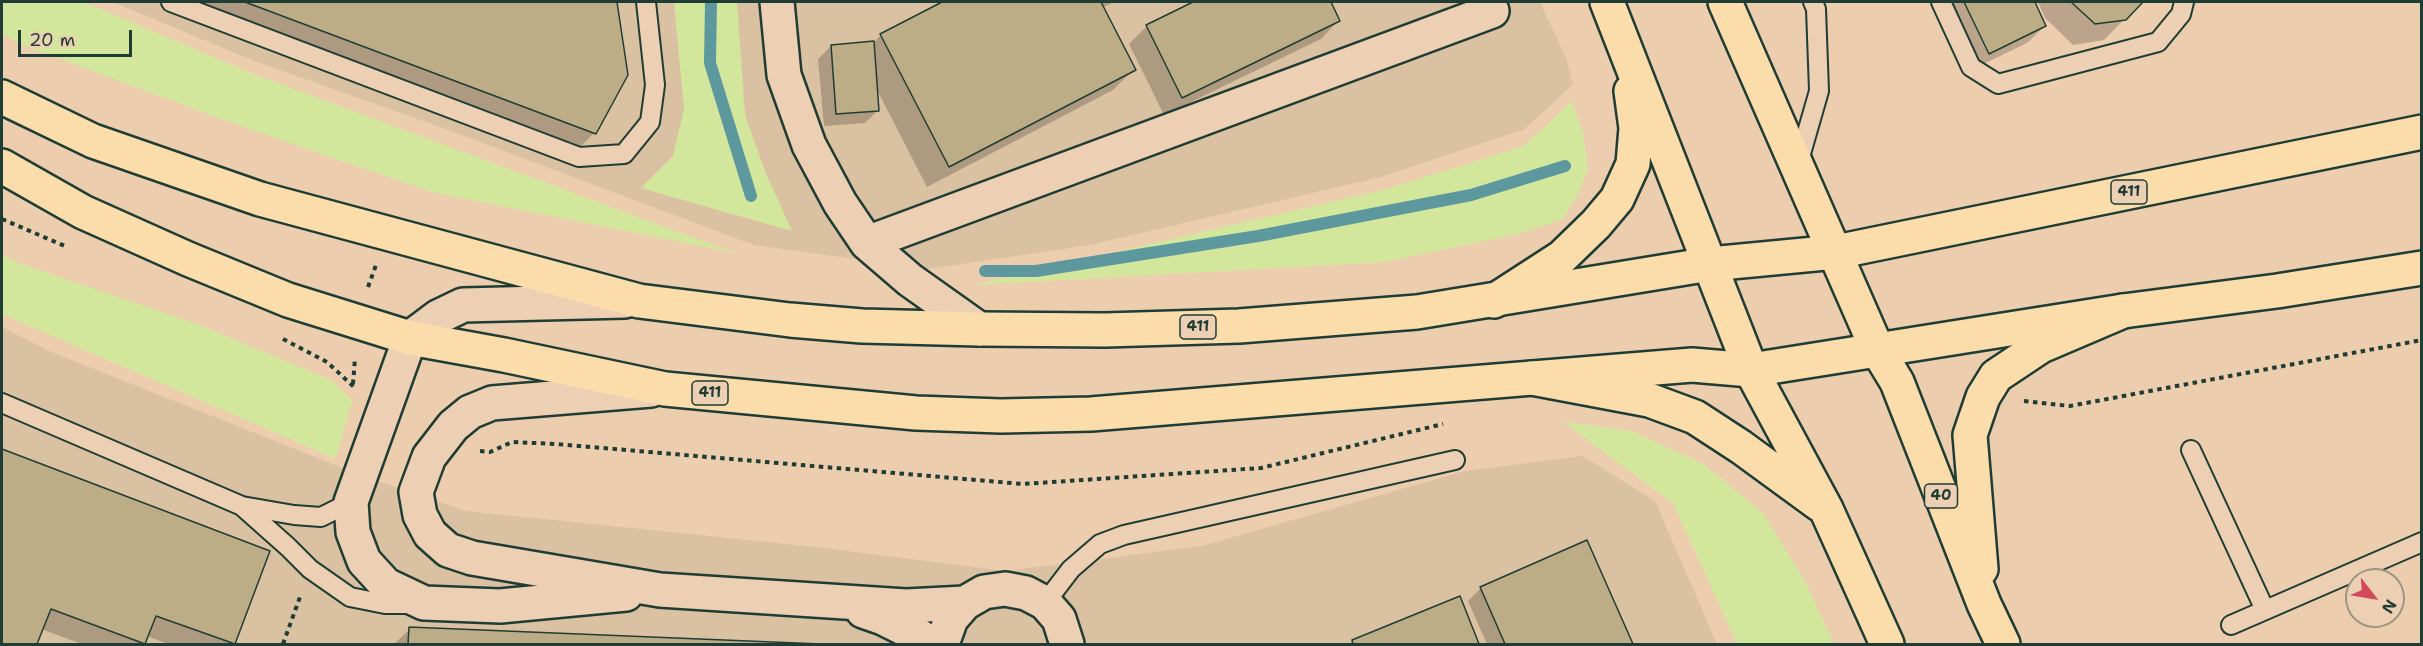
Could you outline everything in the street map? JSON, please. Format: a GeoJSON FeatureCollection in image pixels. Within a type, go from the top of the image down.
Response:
{"type":"FeatureCollection","features":[{"type":"Feature","properties":{"kind":"main road"},"geometry":{"type":"LineString","coordinates":[[1607,2],[1752,370],[1826,509],[1887,645]]}},
{"type":"Feature","properties":{"kind":"main road","name":"40"},"geometry":{"type":"LineString","coordinates":[[1725,2],[1798,164],[1877,349],[1897,382],[1984,604],[2003,645]]}},
{"type":"Feature","properties":{"kind":"main road"},"geometry":{"type":"LineString","coordinates":[[1494,301],[1562,257],[1596,224],[1617,199],[1633,164],[1636,128],[1626,48]]}},
{"type":"Feature","properties":{"kind":"main road","name":"411"},"geometry":{"type":"LineString","coordinates":[[2,97],[93,141],[260,199],[639,301],[862,326],[979,329],[1105,330],[1239,326],[1417,312],[1710,264],[1836,252],[2421,132]]}},
{"type":"Feature","properties":{"kind":"main road","name":"411"},"geometry":{"type":"LineString","coordinates":[[2,166],[83,212],[188,259],[288,300],[410,338],[665,389],[916,413],[1001,416],[1091,414],[1201,407],[1692,365],[1752,370],[2123,311],[2277,291],[2421,268]]}},
{"type":"Feature","properties":{"kind":"main road"},"geometry":{"type":"LineString","coordinates":[[1984,604],[1970,435],[1983,397],[1996,376],[2041,346],[2123,311]]}},
{"type":"Feature","properties":{"kind":"main road"},"geometry":{"type":"LineString","coordinates":[[1532,378],[1649,400],[1695,417],[1741,447],[1826,509]]}},
{"type":"Feature","properties":{"kind":"street"},"geometry":{"type":"LineString","coordinates":[[777,2],[784,75],[809,145],[840,203],[867,243],[918,286],[979,329]]}},
{"type":"Feature","properties":{"kind":"street"},"geometry":{"type":"LineString","coordinates":[[867,243],[1492,11],[1488,2]]}},
{"type":"Feature","properties":{"kind":"street"},"geometry":{"type":"LineString","coordinates":[[639,301],[463,305],[438,317],[410,338],[351,502],[353,532],[364,561],[386,585],[424,603],[500,606],[584,600],[660,590]]}},
{"type":"Feature","properties":{"kind":"street"},"geometry":{"type":"LineString","coordinates":[[665,389],[492,403],[470,412],[453,426],[429,457],[416,492],[420,515],[430,534],[448,550],[472,558],[660,590],[906,606],[965,603]]}},
{"type":"Feature","properties":{"kind":"street"},"geometry":{"type":"LineString","coordinates":[[942,645],[951,619],[965,603],[984,592],[1005,589],[1026,593],[1045,603],[1059,619],[1067,645]]}},
{"type":"Feature","properties":{"kind":"street"},"geometry":{"type":"LineString","coordinates":[[830,601],[883,618],[921,637],[927,645]]}},
{"type":"Feature","properties":{"kind":"lane"},"geometry":{"type":"LineString","coordinates":[[171,2],[579,157],[624,154],[650,122],[655,85],[646,2]]}},
{"type":"Feature","properties":{"kind":"lane"},"geometry":{"type":"LineString","coordinates":[[1798,164],[1820,91],[1816,9],[1813,2]]}},
{"type":"Feature","properties":{"kind":"lane"},"geometry":{"type":"LineString","coordinates":[[1941,2],[1971,67],[1998,84],[2158,42],[2181,14],[2184,2]]}},
{"type":"Feature","properties":{"kind":"lane"},"geometry":{"type":"LineString","coordinates":[[2,403],[242,506],[321,517],[351,502]]}},
{"type":"Feature","properties":{"kind":"lane"},"geometry":{"type":"LineString","coordinates":[[2192,450],[2265,610]]}},
{"type":"Feature","properties":{"kind":"lane"},"geometry":{"type":"LineString","coordinates":[[1045,603],[1078,563],[1100,544],[1124,535],[1455,460]]}},
{"type":"Feature","properties":{"kind":"lane"},"geometry":{"type":"LineString","coordinates":[[242,506],[310,569],[350,597],[385,604],[424,603]]}},
{"type":"Feature","properties":{"kind":"lane"},"geometry":{"type":"LineString","coordinates":[[2231,625],[2421,542]]}},
{"type":"Feature","properties":{"kind":"path"},"geometry":{"type":"LineString","coordinates":[[351,397],[356,322],[387,233]]}},
{"type":"Feature","properties":{"kind":"path"},"geometry":{"type":"LineString","coordinates":[[1983,397],[2070,406],[2421,340]]}},
{"type":"Feature","properties":{"kind":"shaded area"},"geometry":{"type":"Polygon","coordinates":[[[113,2],[1540,2],[1566,58],[1573,84],[1525,129],[1381,177],[1090,245],[928,269],[754,245],[440,127],[254,61],[113,2]]]}},
{"type":"Feature","properties":{"kind":"shaded area"},"geometry":{"type":"Polygon","coordinates":[[[2,327],[49,351],[355,473],[466,511],[816,547],[1005,571],[1202,546],[1465,471],[1583,456],[1655,501],[1717,644],[2,644],[2,327]]]}},
{"type":"Feature","properties":{"kind":"green space"},"geometry":{"type":"Polygon","coordinates":[[[2,2],[84,2],[251,73],[735,253],[432,192],[235,124],[28,47],[2,34],[2,2]]]}},
{"type":"Feature","properties":{"kind":"green space"},"geometry":{"type":"Polygon","coordinates":[[[674,2],[737,2],[745,115],[765,171],[792,231],[641,188],[673,156],[684,109],[674,2]]]}},
{"type":"Feature","properties":{"kind":"green space"},"geometry":{"type":"Polygon","coordinates":[[[1572,101],[1583,132],[1588,168],[1578,194],[1563,219],[1518,234],[1384,262],[974,285],[1387,189],[1524,146],[1572,101]]]}},
{"type":"Feature","properties":{"kind":"green space"},"geometry":{"type":"Polygon","coordinates":[[[2,255],[21,264],[197,324],[331,380],[352,400],[336,459],[2,314],[2,255]]]}},
{"type":"Feature","properties":{"kind":"green space"},"geometry":{"type":"Polygon","coordinates":[[[1563,422],[1632,431],[1705,465],[1763,513],[1806,583],[1834,644],[1737,644],[1673,503],[1563,422]]]}},
{"type":"Feature","properties":{"kind":"building"},"geometry":{"type":"Polygon","coordinates":[[[245,2],[617,2],[628,75],[596,134],[245,2]]]}},
{"type":"Feature","properties":{"kind":"building"},"geometry":{"type":"Polygon","coordinates":[[[942,2],[1101,2],[1136,70],[949,167],[880,34],[942,2]]]}},
{"type":"Feature","properties":{"kind":"building"},"geometry":{"type":"Polygon","coordinates":[[[1193,2],[1331,2],[1340,21],[1182,98],[1146,25],[1193,2]]]}},
{"type":"Feature","properties":{"kind":"building"},"geometry":{"type":"Polygon","coordinates":[[[1964,2],[2035,2],[2046,26],[1989,54],[1964,2]]]}},
{"type":"Feature","properties":{"kind":"building"},"geometry":{"type":"Polygon","coordinates":[[[2071,2],[2143,2],[2126,20],[2095,24],[2071,2]]]}},
{"type":"Feature","properties":{"kind":"building"},"geometry":{"type":"Polygon","coordinates":[[[874,41],[879,111],[836,114],[831,45],[874,41]]]}},
{"type":"Feature","properties":{"kind":"building"},"geometry":{"type":"Polygon","coordinates":[[[2,449],[270,551],[235,644],[156,616],[145,644],[51,609],[37,644],[2,644],[2,449]]]}},
{"type":"Feature","properties":{"kind":"building"},"geometry":{"type":"Polygon","coordinates":[[[1587,540],[1633,644],[1505,644],[1480,587],[1587,540]]]}},
{"type":"Feature","properties":{"kind":"building"},"geometry":{"type":"Polygon","coordinates":[[[1460,596],[1479,644],[1353,644],[1352,640],[1460,596]]]}},
{"type":"Feature","properties":{"kind":"building"},"geometry":{"type":"Polygon","coordinates":[[[409,627],[821,644],[408,644],[409,627]]]}},
{"type":"Feature","properties":{"kind":"waterway"},"geometry":{"type":"LineString","coordinates":[[711,2],[710,63],[751,196]]}},
{"type":"Feature","properties":{"kind":"waterway"},"geometry":{"type":"LineString","coordinates":[[985,271],[1036,271],[1258,236],[1471,195],[1565,166]]}}]}
